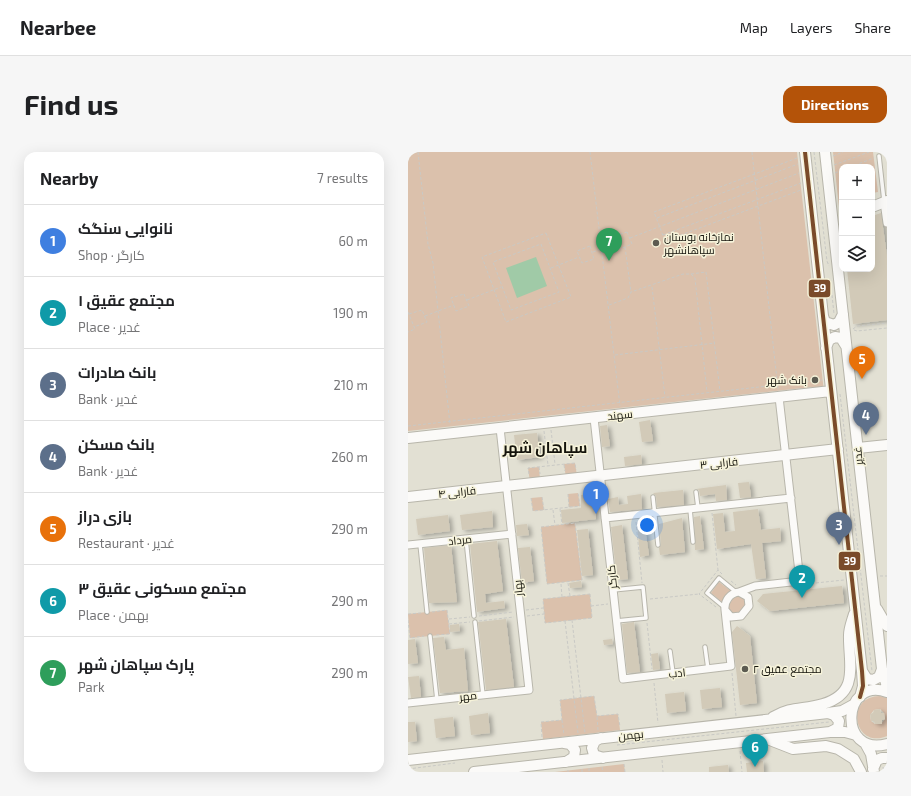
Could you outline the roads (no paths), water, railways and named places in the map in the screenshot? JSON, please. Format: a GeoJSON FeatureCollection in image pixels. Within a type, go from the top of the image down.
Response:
{"type":"FeatureCollection","features":[{"type":"Feature","properties":{"kind":"main road","name":"غدیر"},"geometry":{"type":"LineString","coordinates":[[828,154],[837,220],[846,346],[882,669],[887,687]]}},
{"type":"Feature","properties":{"kind":"main road","name":"غدیر"},"geometry":{"type":"LineString","coordinates":[[801,155],[826,348],[835,392],[838,449],[862,671],[863,686],[860,697]]}},
{"type":"Feature","properties":{"kind":"main road"},"geometry":{"type":"LineString","coordinates":[[875,206],[886,202]]}},
{"type":"Feature","properties":{"kind":"main road"},"geometry":{"type":"LineString","coordinates":[[823,316],[828,324],[835,325],[841,320],[843,314]]}},
{"type":"Feature","properties":{"kind":"main road"},"geometry":{"type":"LineString","coordinates":[[826,348],[830,340],[835,337],[841,338],[846,346]]}},
{"type":"Feature","properties":{"kind":"main road","name":"سهند"},"geometry":{"type":"LineString","coordinates":[[408,438],[835,392]]}},
{"type":"Feature","properties":{"kind":"main road"},"geometry":{"type":"LineString","coordinates":[[858,448],[887,445]]}},
{"type":"Feature","properties":{"kind":"main road","name":"فارابی ۳"},"geometry":{"type":"LineString","coordinates":[[506,486],[838,449]]}},
{"type":"Feature","properties":{"kind":"main road","name":"فارابی ۴"},"geometry":{"type":"LineString","coordinates":[[408,497],[506,486]]}},
{"type":"Feature","properties":{"kind":"main road"},"geometry":{"type":"LineString","coordinates":[[875,606],[887,626]]}},
{"type":"Feature","properties":{"kind":"main road"},"geometry":{"type":"LineString","coordinates":[[766,720],[788,709],[826,703],[842,691],[851,673],[849,634],[855,608]]}},
{"type":"Feature","properties":{"kind":"main road"},"geometry":{"type":"LineString","coordinates":[[862,671],[867,679],[873,680],[879,677],[882,669]]}},
{"type":"Feature","properties":{"kind":"main road"},"geometry":{"type":"LineString","coordinates":[[887,692],[875,690],[860,697],[853,705],[850,721],[856,735],[865,742],[873,745],[887,744]]}},
{"type":"Feature","properties":{"kind":"main road","name":"بهمن"},"geometry":{"type":"LineString","coordinates":[[408,760],[564,739],[828,713],[842,711],[853,705]]}},
{"type":"Feature","properties":{"kind":"main road"},"geometry":{"type":"LineString","coordinates":[[828,713],[834,714],[839,721],[838,728],[830,732]]}},
{"type":"Feature","properties":{"kind":"main road","name":"بهمن"},"geometry":{"type":"LineString","coordinates":[[474,772],[567,768],[768,739],[830,732],[845,732],[856,735]]}},
{"type":"Feature","properties":{"kind":"main road"},"geometry":{"type":"LineString","coordinates":[[600,735],[592,748],[594,754],[603,762]]}},
{"type":"Feature","properties":{"kind":"main road"},"geometry":{"type":"LineString","coordinates":[[564,739],[575,750],[574,758],[567,768]]}},
{"type":"Feature","properties":{"kind":"main road"},"geometry":{"type":"LineString","coordinates":[[768,739],[793,749],[826,746],[838,748],[854,759],[861,772]]}},
{"type":"Feature","properties":{"kind":"main road"},"geometry":{"type":"LineString","coordinates":[[865,742],[871,754],[874,770]]}},
{"type":"Feature","properties":{"kind":"main road"},"geometry":{"type":"LineString","coordinates":[[874,770],[876,760],[887,758]]}},
{"type":"Feature","properties":{"kind":"street"},"geometry":{"type":"LineString","coordinates":[[886,202],[887,223]]}},
{"type":"Feature","properties":{"kind":"street"},"geometry":{"type":"LineString","coordinates":[[727,630],[725,609],[726,601],[738,592],[755,586],[800,581],[779,397]]}},
{"type":"Feature","properties":{"kind":"street","name":"کارگر"},"geometry":{"type":"LineString","coordinates":[[594,418],[623,679]]}},
{"type":"Feature","properties":{"kind":"street","name":"بهار"},"geometry":{"type":"LineString","coordinates":[[500,428],[528,690]]}},
{"type":"Feature","properties":{"kind":"street"},"geometry":{"type":"LineString","coordinates":[[605,518],[791,498]]}},
{"type":"Feature","properties":{"kind":"street","name":"مرداد"},"geometry":{"type":"LineString","coordinates":[[408,546],[512,534]]}},
{"type":"Feature","properties":{"kind":"street"},"geometry":{"type":"LineString","coordinates":[[727,630],[749,606],[755,586]]}},
{"type":"Feature","properties":{"kind":"street"},"geometry":{"type":"LineString","coordinates":[[738,592],[748,597],[749,606]]}},
{"type":"Feature","properties":{"kind":"street"},"geometry":{"type":"LineString","coordinates":[[725,609],[731,617],[740,616]]}},
{"type":"Feature","properties":{"kind":"street","name":"ادب"},"geometry":{"type":"LineString","coordinates":[[623,679],[731,666],[727,630]]}},
{"type":"Feature","properties":{"kind":"street","name":"مهر"},"geometry":{"type":"LineString","coordinates":[[408,703],[528,690]]}},
{"type":"Feature","properties":{"kind":"lane"},"geometry":{"type":"LineString","coordinates":[[879,156],[886,202]]}},
{"type":"Feature","properties":{"kind":"lane"},"geometry":{"type":"LineString","coordinates":[[696,492],[698,508]]}},
{"type":"Feature","properties":{"kind":"lane"},"geometry":{"type":"LineString","coordinates":[[653,497],[658,545]]}},
{"type":"Feature","properties":{"kind":"lane"},"geometry":{"type":"LineString","coordinates":[[690,509],[693,542]]}},
{"type":"Feature","properties":{"kind":"lane"},"geometry":{"type":"LineString","coordinates":[[466,539],[474,616]]}},
{"type":"Feature","properties":{"kind":"lane"},"geometry":{"type":"LineString","coordinates":[[420,544],[427,612]]}},
{"type":"Feature","properties":{"kind":"lane"},"geometry":{"type":"LineString","coordinates":[[725,609],[707,593],[719,578],[738,592]]}},
{"type":"Feature","properties":{"kind":"lane"},"geometry":{"type":"LineString","coordinates":[[613,590],[643,587],[646,618],[616,621]]}},
{"type":"Feature","properties":{"kind":"lane"},"geometry":{"type":"LineString","coordinates":[[475,622],[483,695]]}},
{"type":"Feature","properties":{"kind":"lane"},"geometry":{"type":"LineString","coordinates":[[430,636],[437,700]]}},
{"type":"Feature","properties":{"kind":"lane"},"geometry":{"type":"LineString","coordinates":[[705,647],[708,669]]}},
{"type":"Feature","properties":{"kind":"lane"},"geometry":{"type":"LineString","coordinates":[[670,651],[673,673]]}},
{"type":"Feature","properties":{"kind":"place","name":"نمازخانه بوستان سپاهانشهر"},"geometry":{"type":"Point","coordinates":[656,243]}},
{"type":"Feature","properties":{"kind":"place","name":"پارک سپاهان شهر"},"geometry":{"type":"Point","coordinates":[609,261]}},
{"type":"Feature","properties":{"kind":"place","name":"بازی دراز"},"geometry":{"type":"Point","coordinates":[862,379]}},
{"type":"Feature","properties":{"kind":"place","name":"بانک شهر"},"geometry":{"type":"Point","coordinates":[815,380]}},
{"type":"Feature","properties":{"kind":"place","name":"بانک مسکن"},"geometry":{"type":"Point","coordinates":[866,435]}},
{"type":"Feature","properties":{"kind":"place","name":"نانوایی سنگک"},"geometry":{"type":"Point","coordinates":[596,514]}},
{"type":"Feature","properties":{"kind":"place","name":"بانک صادرات"},"geometry":{"type":"Point","coordinates":[839,545]}},
{"type":"Feature","properties":{"kind":"place","name":"مجتمع عقیق ۱"},"geometry":{"type":"Point","coordinates":[802,598]}},
{"type":"Feature","properties":{"kind":"place","name":"مجتمع عقیق ۲"},"geometry":{"type":"Point","coordinates":[745,669]}},
{"type":"Feature","properties":{"kind":"place","name":"مجتمع مسکونی عقیق ۳"},"geometry":{"type":"Point","coordinates":[755,767]}},
{"type":"Feature","properties":{"kind":"district","name":"سپاهان شهر"},"geometry":{"type":"Point","coordinates":[545,448]}}]}
